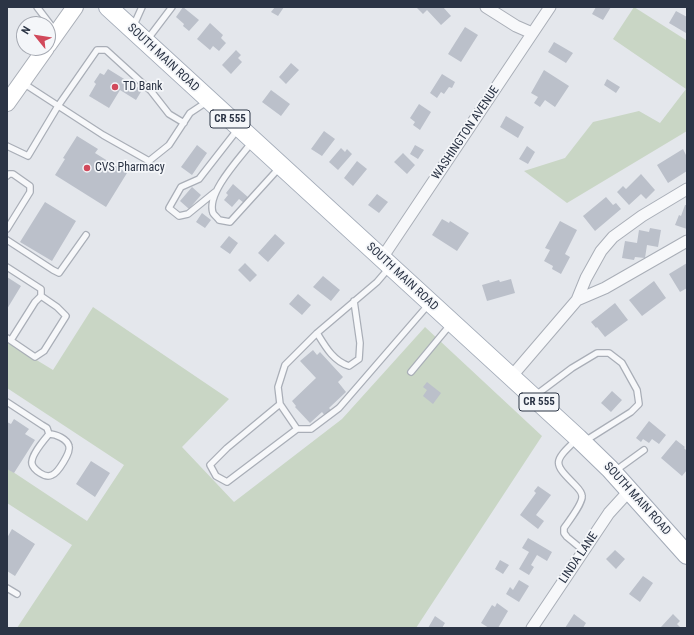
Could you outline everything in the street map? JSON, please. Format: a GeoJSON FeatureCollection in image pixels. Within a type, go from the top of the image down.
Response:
{"type":"FeatureCollection","features":[{"type":"Feature","properties":{"kind":"main road","name":"SOUTH MAIN ROAD"},"geometry":{"type":"LineString","coordinates":[[108,7],[580,440],[630,490],[687,555]]}},
{"type":"Feature","properties":{"kind":"street"},"geometry":{"type":"LineString","coordinates":[[56,33],[75,7]]}},
{"type":"Feature","properties":{"kind":"street"},"geometry":{"type":"LineString","coordinates":[[486,7],[532,34]]}},
{"type":"Feature","properties":{"kind":"street","name":"WASHINGTON AVENUE"},"geometry":{"type":"LineString","coordinates":[[386,262],[550,7]]}},
{"type":"Feature","properties":{"kind":"street"},"geometry":{"type":"LineString","coordinates":[[7,102],[40,56]]}},
{"type":"Feature","properties":{"kind":"street"},"geometry":{"type":"LineString","coordinates":[[511,377],[577,300],[586,278],[601,252],[613,237],[642,216],[687,189]]}},
{"type":"Feature","properties":{"kind":"street"},"geometry":{"type":"LineString","coordinates":[[577,300],[605,288],[687,241]]}},
{"type":"Feature","properties":{"kind":"street","name":"LINDA LANE"},"geometry":{"type":"LineString","coordinates":[[532,628],[609,513],[630,490]]}},
{"type":"Feature","properties":{"kind":"lane"},"geometry":{"type":"LineString","coordinates":[[132,29],[142,7]]}},
{"type":"Feature","properties":{"kind":"lane"},"geometry":{"type":"LineString","coordinates":[[146,42],[172,7]]}},
{"type":"Feature","properties":{"kind":"lane"},"geometry":{"type":"LineString","coordinates":[[7,146],[28,156],[58,106],[97,50],[106,50],[151,91],[169,114],[184,123]]}},
{"type":"Feature","properties":{"kind":"lane"},"geometry":{"type":"LineString","coordinates":[[22,82],[103,134],[149,161],[169,145],[190,113],[210,100]]}},
{"type":"Feature","properties":{"kind":"lane"},"geometry":{"type":"LineString","coordinates":[[239,127],[199,179],[181,187],[170,208],[179,216],[188,214],[215,192],[253,140]]}},
{"type":"Feature","properties":{"kind":"lane"},"geometry":{"type":"LineString","coordinates":[[215,192],[213,213],[219,220],[230,222],[281,166]]}},
{"type":"Feature","properties":{"kind":"lane"},"geometry":{"type":"LineString","coordinates":[[7,176],[9,174],[13,174],[30,186],[30,192],[7,228]]}},
{"type":"Feature","properties":{"kind":"lane"},"geometry":{"type":"LineString","coordinates":[[7,240],[59,273],[86,235]]}},
{"type":"Feature","properties":{"kind":"lane"},"geometry":{"type":"LineString","coordinates":[[297,429],[280,404],[278,387],[285,365],[317,333],[377,282],[386,262]]}},
{"type":"Feature","properties":{"kind":"lane"},"geometry":{"type":"LineString","coordinates":[[7,266],[41,289],[41,296],[35,302],[9,339],[35,357],[44,351],[66,316],[57,307],[41,296]]}},
{"type":"Feature","properties":{"kind":"lane"},"geometry":{"type":"LineString","coordinates":[[317,333],[326,349],[340,364],[349,366],[359,359],[360,343],[354,301]]}},
{"type":"Feature","properties":{"kind":"lane"},"geometry":{"type":"LineString","coordinates":[[280,404],[227,448],[210,465],[216,476],[227,482],[297,429],[311,429],[339,408],[430,303]]}},
{"type":"Feature","properties":{"kind":"lane"},"geometry":{"type":"LineString","coordinates":[[411,372],[452,323]]}},
{"type":"Feature","properties":{"kind":"lane"},"geometry":{"type":"LineString","coordinates":[[533,397],[572,368],[597,353],[609,353],[622,363],[637,390],[638,404],[631,412],[580,440],[559,458],[558,464],[561,471],[579,488],[582,496],[580,503],[564,528],[564,533],[567,538],[584,551]]}},
{"type":"Feature","properties":{"kind":"lane"},"geometry":{"type":"LineString","coordinates":[[7,402],[42,424],[47,428],[49,434]]}},
{"type":"Feature","properties":{"kind":"lane"},"geometry":{"type":"LineString","coordinates":[[49,434],[54,434],[66,442],[69,445],[69,450],[57,472],[48,476],[34,468],[32,459],[39,446],[49,434]]}},
{"type":"Feature","properties":{"kind":"lane"},"geometry":{"type":"LineString","coordinates":[[613,472],[644,450]]}},
{"type":"Feature","properties":{"kind":"lane"},"geometry":{"type":"LineString","coordinates":[[7,588],[17,594]]}},
{"type":"Feature","properties":{"kind":"green space"},"geometry":{"type":"Polygon","coordinates":[[[634,7],[686,40],[687,39],[687,131],[567,203],[524,171],[565,158],[593,122],[639,111],[660,123],[686,89],[613,39],[634,7]]]}},
{"type":"Feature","properties":{"kind":"green space"},"geometry":{"type":"Polygon","coordinates":[[[93,307],[229,399],[182,447],[234,502],[342,419],[425,327],[542,436],[416,628],[17,628],[72,545],[7,503],[7,468],[87,521],[124,465],[7,388],[7,342],[53,370],[93,307]]]}},
{"type":"Feature","properties":{"kind":"building"},"geometry":{"type":"Polygon","coordinates":[[[183,7],[199,20],[189,31],[176,17],[183,7]]]}},
{"type":"Feature","properties":{"kind":"building"},"geometry":{"type":"Polygon","coordinates":[[[275,7],[284,7],[278,16],[271,12],[275,7]]]}},
{"type":"Feature","properties":{"kind":"building"},"geometry":{"type":"Polygon","coordinates":[[[443,7],[451,16],[441,25],[427,10],[423,14],[417,8],[443,7]]]}},
{"type":"Feature","properties":{"kind":"building"},"geometry":{"type":"Polygon","coordinates":[[[596,7],[611,7],[603,20],[592,14],[596,7]]]}},
{"type":"Feature","properties":{"kind":"building"},"geometry":{"type":"Polygon","coordinates":[[[676,11],[687,17],[686,33],[669,23],[676,11]]]}},
{"type":"Feature","properties":{"kind":"building"},"geometry":{"type":"Polygon","coordinates":[[[210,23],[223,35],[221,38],[226,43],[219,51],[213,46],[210,50],[197,39],[210,23]]]}},
{"type":"Feature","properties":{"kind":"building"},"geometry":{"type":"Polygon","coordinates":[[[465,27],[478,35],[461,62],[448,54],[465,27]]]}},
{"type":"Feature","properties":{"kind":"building"},"geometry":{"type":"Polygon","coordinates":[[[554,42],[573,53],[566,63],[548,52],[554,42]]]}},
{"type":"Feature","properties":{"kind":"building"},"geometry":{"type":"Polygon","coordinates":[[[236,50],[241,55],[238,58],[242,62],[231,74],[222,65],[236,50]]]}},
{"type":"Feature","properties":{"kind":"building"},"geometry":{"type":"Polygon","coordinates":[[[291,63],[299,70],[286,84],[279,77],[291,63]]]}},
{"type":"Feature","properties":{"kind":"building","name":"TD Bank"},"geometry":{"type":"Polygon","coordinates":[[[108,69],[142,90],[136,100],[120,90],[109,108],[89,96],[96,84],[94,82],[100,73],[104,75],[108,69]]]}},
{"type":"Feature","properties":{"kind":"building"},"geometry":{"type":"Polygon","coordinates":[[[544,70],[569,86],[555,107],[545,100],[540,107],[534,103],[538,97],[531,93],[544,70]]]}},
{"type":"Feature","properties":{"kind":"building"},"geometry":{"type":"Polygon","coordinates":[[[442,74],[455,82],[452,88],[449,87],[444,94],[441,92],[437,98],[430,93],[442,74]]]}},
{"type":"Feature","properties":{"kind":"building"},"geometry":{"type":"Polygon","coordinates":[[[607,79],[620,87],[616,93],[604,85],[607,79]]]}},
{"type":"Feature","properties":{"kind":"building"},"geometry":{"type":"Polygon","coordinates":[[[271,90],[290,104],[281,116],[262,102],[271,90]]]}},
{"type":"Feature","properties":{"kind":"building"},"geometry":{"type":"Polygon","coordinates":[[[419,104],[431,112],[420,130],[413,125],[415,122],[410,118],[419,104]]]}},
{"type":"Feature","properties":{"kind":"building"},"geometry":{"type":"Polygon","coordinates":[[[506,116],[524,127],[518,138],[500,127],[506,116]]]}},
{"type":"Feature","properties":{"kind":"building"},"geometry":{"type":"Polygon","coordinates":[[[324,131],[335,139],[322,156],[311,149],[324,131]]]}},
{"type":"Feature","properties":{"kind":"building"},"geometry":{"type":"Polygon","coordinates":[[[77,136],[98,149],[95,153],[127,173],[106,207],[55,175],[65,159],[63,158],[77,136]]]}},
{"type":"Feature","properties":{"kind":"building"},"geometry":{"type":"Polygon","coordinates":[[[197,145],[207,153],[192,175],[181,167],[197,145]]]}},
{"type":"Feature","properties":{"kind":"building"},"geometry":{"type":"Polygon","coordinates":[[[415,145],[424,150],[418,159],[410,154],[415,145]]]}},
{"type":"Feature","properties":{"kind":"building"},"geometry":{"type":"Polygon","coordinates":[[[527,146],[535,152],[528,164],[519,159],[527,146]]]}},
{"type":"Feature","properties":{"kind":"building"},"geometry":{"type":"Polygon","coordinates":[[[341,148],[345,152],[347,149],[352,154],[338,170],[329,162],[341,148]]]}},
{"type":"Feature","properties":{"kind":"building"},"geometry":{"type":"Polygon","coordinates":[[[683,149],[687,157],[687,171],[668,183],[657,165],[683,149]]]}},
{"type":"Feature","properties":{"kind":"building"},"geometry":{"type":"Polygon","coordinates":[[[403,153],[415,165],[407,174],[394,162],[403,153]]]}},
{"type":"Feature","properties":{"kind":"building"},"geometry":{"type":"Polygon","coordinates":[[[357,161],[367,169],[353,186],[344,178],[357,161]]]}},
{"type":"Feature","properties":{"kind":"building"},"geometry":{"type":"Polygon","coordinates":[[[641,174],[655,190],[646,199],[641,194],[629,205],[617,192],[623,186],[626,189],[641,174]]]}},
{"type":"Feature","properties":{"kind":"building"},"geometry":{"type":"Polygon","coordinates":[[[233,184],[249,198],[244,203],[239,199],[232,207],[224,200],[228,195],[226,193],[233,184]]]}},
{"type":"Feature","properties":{"kind":"building"},"geometry":{"type":"Polygon","coordinates":[[[192,187],[201,195],[189,209],[180,201],[192,187]]]}},
{"type":"Feature","properties":{"kind":"building"},"geometry":{"type":"Polygon","coordinates":[[[377,194],[388,202],[379,213],[368,205],[377,194]]]}},
{"type":"Feature","properties":{"kind":"building"},"geometry":{"type":"Polygon","coordinates":[[[606,197],[613,205],[616,203],[621,209],[595,231],[583,216],[606,197]]]}},
{"type":"Feature","properties":{"kind":"building"},"geometry":{"type":"Polygon","coordinates":[[[45,202],[76,221],[52,261],[20,242],[45,202]]]}},
{"type":"Feature","properties":{"kind":"building"},"geometry":{"type":"Polygon","coordinates":[[[685,205],[687,205],[687,229],[675,225],[679,215],[681,216],[685,205]]]}},
{"type":"Feature","properties":{"kind":"building"},"geometry":{"type":"Polygon","coordinates":[[[202,213],[211,220],[205,228],[196,222],[202,213]]]}},
{"type":"Feature","properties":{"kind":"building"},"geometry":{"type":"Polygon","coordinates":[[[442,219],[449,223],[450,221],[469,233],[457,251],[432,235],[442,219]]]}},
{"type":"Feature","properties":{"kind":"building"},"geometry":{"type":"Polygon","coordinates":[[[560,221],[577,230],[565,254],[570,257],[561,274],[552,269],[553,266],[544,261],[550,250],[545,248],[560,221]]]}},
{"type":"Feature","properties":{"kind":"building"},"geometry":{"type":"Polygon","coordinates":[[[650,228],[661,230],[658,247],[647,245],[645,258],[635,257],[634,260],[622,258],[625,241],[637,243],[639,230],[649,232],[650,228]]]}},
{"type":"Feature","properties":{"kind":"building"},"geometry":{"type":"Polygon","coordinates":[[[275,234],[285,243],[268,262],[258,253],[275,234]]]}},
{"type":"Feature","properties":{"kind":"building"},"geometry":{"type":"Polygon","coordinates":[[[229,236],[238,243],[230,254],[220,247],[229,236]]]}},
{"type":"Feature","properties":{"kind":"building"},"geometry":{"type":"Polygon","coordinates":[[[245,263],[257,275],[250,282],[238,270],[245,263]]]}},
{"type":"Feature","properties":{"kind":"building"},"geometry":{"type":"Polygon","coordinates":[[[687,263],[687,288],[680,292],[669,274],[687,263]]]}},
{"type":"Feature","properties":{"kind":"building"},"geometry":{"type":"Polygon","coordinates":[[[323,276],[340,290],[331,301],[313,287],[323,276]]]}},
{"type":"Feature","properties":{"kind":"building"},"geometry":{"type":"Polygon","coordinates":[[[7,277],[21,286],[7,309],[7,277]]]}},
{"type":"Feature","properties":{"kind":"building"},"geometry":{"type":"Polygon","coordinates":[[[511,279],[515,293],[487,301],[482,285],[499,280],[500,282],[511,279]]]}},
{"type":"Feature","properties":{"kind":"building"},"geometry":{"type":"Polygon","coordinates":[[[654,281],[666,298],[642,316],[629,300],[654,281]]]}},
{"type":"Feature","properties":{"kind":"building"},"geometry":{"type":"Polygon","coordinates":[[[298,294],[311,305],[302,315],[289,304],[298,294]]]}},
{"type":"Feature","properties":{"kind":"building"},"geometry":{"type":"Polygon","coordinates":[[[615,303],[628,320],[605,337],[591,322],[615,303]]]}},
{"type":"Feature","properties":{"kind":"building"},"geometry":{"type":"Polygon","coordinates":[[[313,350],[317,355],[320,352],[343,377],[338,382],[346,392],[329,408],[332,411],[326,417],[322,412],[310,423],[295,407],[296,406],[292,401],[316,378],[300,361],[313,350]]]}},
{"type":"Feature","properties":{"kind":"building"},"geometry":{"type":"Polygon","coordinates":[[[427,382],[441,393],[433,404],[423,396],[427,390],[423,387],[427,382]]]}},
{"type":"Feature","properties":{"kind":"building"},"geometry":{"type":"Polygon","coordinates":[[[612,391],[622,400],[611,412],[601,403],[612,391]]]}},
{"type":"Feature","properties":{"kind":"building"},"geometry":{"type":"Polygon","coordinates":[[[14,419],[29,429],[25,434],[35,440],[14,473],[7,469],[7,422],[11,424],[14,419]]]}},
{"type":"Feature","properties":{"kind":"building"},"geometry":{"type":"Polygon","coordinates":[[[649,421],[666,435],[659,444],[652,439],[649,443],[643,439],[641,442],[636,438],[649,421]]]}},
{"type":"Feature","properties":{"kind":"building"},"geometry":{"type":"Polygon","coordinates":[[[676,440],[685,447],[684,448],[687,451],[687,470],[682,476],[661,458],[676,440]]]}},
{"type":"Feature","properties":{"kind":"building"},"geometry":{"type":"Polygon","coordinates":[[[91,461],[110,473],[95,497],[76,484],[91,461]]]}},
{"type":"Feature","properties":{"kind":"building"},"geometry":{"type":"Polygon","coordinates":[[[538,486],[551,495],[536,515],[544,521],[538,529],[520,515],[536,493],[534,491],[538,486]]]}},
{"type":"Feature","properties":{"kind":"building"},"geometry":{"type":"Polygon","coordinates":[[[12,529],[35,544],[15,576],[7,571],[7,538],[12,529]]]}},
{"type":"Feature","properties":{"kind":"building"},"geometry":{"type":"Polygon","coordinates":[[[528,538],[552,552],[547,561],[537,555],[531,565],[534,567],[529,575],[519,569],[529,552],[522,548],[528,538]]]}},
{"type":"Feature","properties":{"kind":"building"},"geometry":{"type":"Polygon","coordinates":[[[615,550],[625,559],[616,569],[606,559],[615,550]]]}},
{"type":"Feature","properties":{"kind":"building"},"geometry":{"type":"Polygon","coordinates":[[[500,560],[509,565],[503,574],[495,569],[500,560]]]}},
{"type":"Feature","properties":{"kind":"building"},"geometry":{"type":"Polygon","coordinates":[[[643,576],[653,583],[640,602],[629,594],[643,576]]]}},
{"type":"Feature","properties":{"kind":"building"},"geometry":{"type":"Polygon","coordinates":[[[519,580],[529,586],[519,602],[506,594],[510,587],[513,590],[519,580]]]}},
{"type":"Feature","properties":{"kind":"building"},"geometry":{"type":"Polygon","coordinates":[[[497,603],[508,611],[498,628],[489,628],[481,623],[492,605],[495,607],[497,603]]]}},
{"type":"Feature","properties":{"kind":"building"},"geometry":{"type":"Polygon","coordinates":[[[574,614],[586,623],[583,628],[565,628],[574,614]]]}},
{"type":"Feature","properties":{"kind":"building"},"geometry":{"type":"Polygon","coordinates":[[[673,614],[680,621],[677,624],[681,628],[662,628],[661,627],[673,614]]]}},
{"type":"Feature","properties":{"kind":"building"},"geometry":{"type":"Polygon","coordinates":[[[435,616],[445,623],[442,628],[428,628],[435,616]]]}},
{"type":"Feature","properties":{"kind":"place","name":"TD Bank"},"geometry":{"type":"Point","coordinates":[115,87]}},
{"type":"Feature","properties":{"kind":"place","name":"CVS Pharmacy"},"geometry":{"type":"Point","coordinates":[87,168]}}]}
